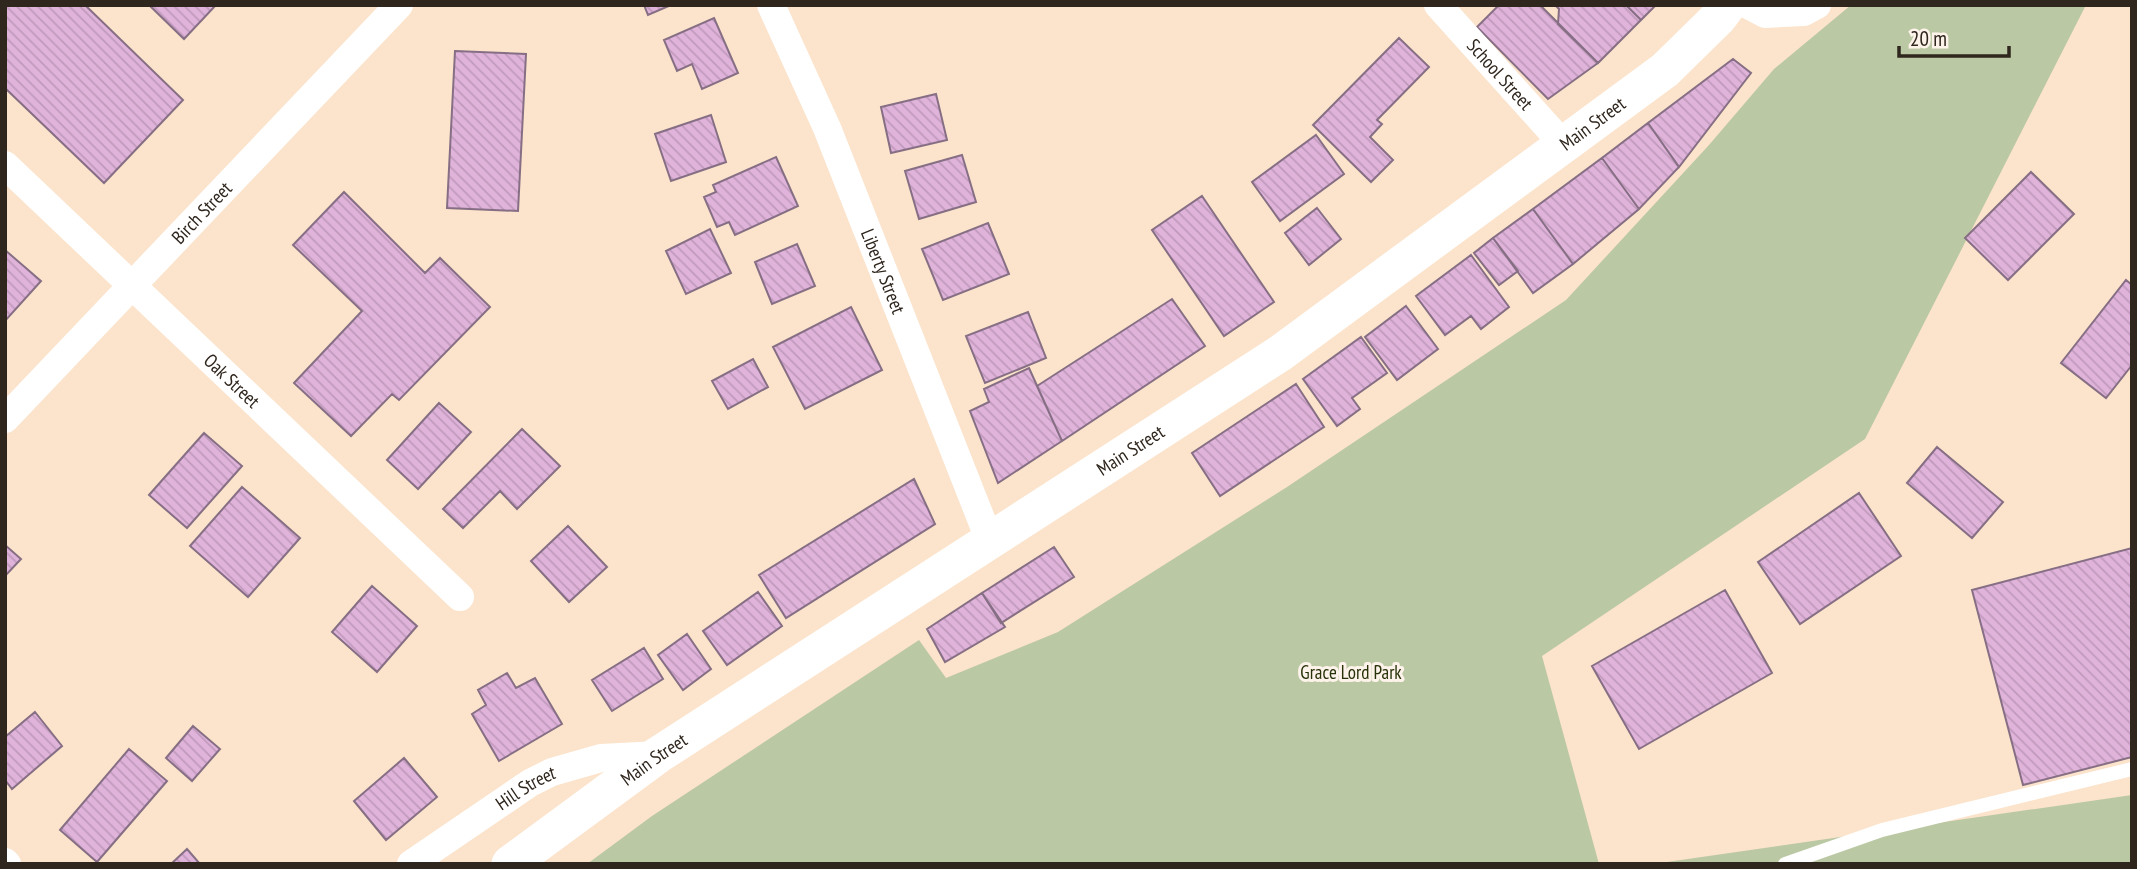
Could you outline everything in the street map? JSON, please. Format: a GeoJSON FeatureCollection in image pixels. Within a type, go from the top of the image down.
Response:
{"type":"FeatureCollection","features":[{"type":"Feature","properties":{"kind":"street","name":"Birch Street"},"geometry":{"type":"LineString","coordinates":[[5,419],[399,5]]}},
{"type":"Feature","properties":{"kind":"street","name":"Liberty Street"},"geometry":{"type":"LineString","coordinates":[[771,5],[827,128],[989,539]]}},
{"type":"Feature","properties":{"kind":"street","name":"School Street"},"geometry":{"type":"LineString","coordinates":[[1438,5],[1563,144]]}},
{"type":"Feature","properties":{"kind":"street","name":"Main Street"},"geometry":{"type":"LineString","coordinates":[[510,864],[657,755],[1279,354],[1665,70],[1728,5]]}},
{"type":"Feature","properties":{"kind":"street"},"geometry":{"type":"LineString","coordinates":[[1748,5],[1765,13],[1804,12],[1817,5]]}},
{"type":"Feature","properties":{"kind":"street","name":"Oak Street"},"geometry":{"type":"LineString","coordinates":[[5,165],[460,597]]}},
{"type":"Feature","properties":{"kind":"street","name":"Hill Street"},"geometry":{"type":"LineString","coordinates":[[411,864],[530,783],[552,772],[601,758],[657,755]]}},
{"type":"Feature","properties":{"kind":"lane"},"geometry":{"type":"LineString","coordinates":[[1785,864],[1882,831],[2132,769]]}},
{"type":"Feature","properties":{"kind":"green space","name":"Grace Lord Park"},"geometry":{"type":"Polygon","coordinates":[[[1851,5],[2086,5],[1865,439],[1542,656],[1599,864],[587,864],[652,816],[919,640],[946,678],[1058,632],[1287,487],[1566,300],[1709,145],[1774,69],[1851,5]]]}},
{"type":"Feature","properties":{"kind":"green space"},"geometry":{"type":"Polygon","coordinates":[[[2132,795],[2132,864],[1653,864],[2132,795]]]}},
{"type":"Feature","properties":{"kind":"building"},"geometry":{"type":"Polygon","coordinates":[[[5,5],[85,5],[183,100],[104,183],[5,88],[5,5]]]}},
{"type":"Feature","properties":{"kind":"building"},"geometry":{"type":"Polygon","coordinates":[[[149,5],[216,5],[184,39],[149,5]]]}},
{"type":"Feature","properties":{"kind":"building"},"geometry":{"type":"Polygon","coordinates":[[[644,5],[671,5],[648,15],[644,5]]]}},
{"type":"Feature","properties":{"kind":"building"},"geometry":{"type":"Polygon","coordinates":[[[1499,5],[1540,5],[1598,63],[1548,99],[1477,27],[1499,5]]]}},
{"type":"Feature","properties":{"kind":"building"},"geometry":{"type":"Polygon","coordinates":[[[1555,5],[1626,5],[1641,20],[1598,63],[1558,24],[1559,9],[1555,5]]]}},
{"type":"Feature","properties":{"kind":"building"},"geometry":{"type":"Polygon","coordinates":[[[1626,5],[1656,5],[1641,20],[1626,5]]]}},
{"type":"Feature","properties":{"kind":"building"},"geometry":{"type":"Polygon","coordinates":[[[714,18],[738,73],[702,89],[692,64],[677,71],[664,40],[714,18]]]}},
{"type":"Feature","properties":{"kind":"building"},"geometry":{"type":"Polygon","coordinates":[[[1399,38],[1429,67],[1377,120],[1382,124],[1370,137],[1393,160],[1371,182],[1313,125],[1399,38]]]}},
{"type":"Feature","properties":{"kind":"building"},"geometry":{"type":"Polygon","coordinates":[[[455,51],[526,54],[518,211],[447,208],[455,51]]]}},
{"type":"Feature","properties":{"kind":"building"},"geometry":{"type":"Polygon","coordinates":[[[1733,59],[1751,73],[1679,167],[1648,123],[1733,59]]]}},
{"type":"Feature","properties":{"kind":"building"},"geometry":{"type":"Polygon","coordinates":[[[936,94],[947,140],[891,153],[881,107],[936,94]]]}},
{"type":"Feature","properties":{"kind":"building"},"geometry":{"type":"Polygon","coordinates":[[[711,115],[726,162],[671,181],[655,134],[711,115]]]}},
{"type":"Feature","properties":{"kind":"building"},"geometry":{"type":"Polygon","coordinates":[[[1648,123],[1679,167],[1639,209],[1602,158],[1648,123]]]}},
{"type":"Feature","properties":{"kind":"building"},"geometry":{"type":"Polygon","coordinates":[[[1316,135],[1344,174],[1280,221],[1252,182],[1316,135]]]}},
{"type":"Feature","properties":{"kind":"building"},"geometry":{"type":"Polygon","coordinates":[[[962,155],[976,202],[919,219],[905,171],[962,155]]]}},
{"type":"Feature","properties":{"kind":"building"},"geometry":{"type":"Polygon","coordinates":[[[776,157],[798,206],[735,235],[729,222],[717,227],[704,197],[716,192],[713,185],[776,157]]]}},
{"type":"Feature","properties":{"kind":"building"},"geometry":{"type":"Polygon","coordinates":[[[1602,158],[1639,209],[1573,264],[1533,209],[1602,158]]]}},
{"type":"Feature","properties":{"kind":"building"},"geometry":{"type":"Polygon","coordinates":[[[2031,172],[2074,214],[2008,280],[1965,238],[2031,172]]]}},
{"type":"Feature","properties":{"kind":"building"},"geometry":{"type":"Polygon","coordinates":[[[344,192],[425,273],[440,258],[490,307],[399,400],[392,394],[351,436],[294,383],[362,311],[293,245],[344,192]]]}},
{"type":"Feature","properties":{"kind":"building"},"geometry":{"type":"Polygon","coordinates":[[[1202,196],[1274,302],[1224,336],[1152,230],[1202,196]]]}},
{"type":"Feature","properties":{"kind":"building"},"geometry":{"type":"Polygon","coordinates":[[[1317,208],[1341,239],[1309,265],[1285,233],[1317,208]]]}},
{"type":"Feature","properties":{"kind":"building"},"geometry":{"type":"Polygon","coordinates":[[[1533,209],[1573,264],[1533,293],[1493,238],[1533,209]]]}},
{"type":"Feature","properties":{"kind":"building"},"geometry":{"type":"Polygon","coordinates":[[[988,223],[1009,274],[943,300],[922,249],[988,223]]]}},
{"type":"Feature","properties":{"kind":"building"},"geometry":{"type":"Polygon","coordinates":[[[710,229],[731,273],[686,294],[666,251],[710,229]]]}},
{"type":"Feature","properties":{"kind":"building"},"geometry":{"type":"Polygon","coordinates":[[[1493,238],[1518,271],[1499,285],[1474,253],[1493,238]]]}},
{"type":"Feature","properties":{"kind":"building"},"geometry":{"type":"Polygon","coordinates":[[[797,244],[815,286],[772,304],[755,262],[797,244]]]}},
{"type":"Feature","properties":{"kind":"building"},"geometry":{"type":"Polygon","coordinates":[[[5,250],[41,281],[5,321],[5,250]]]}},
{"type":"Feature","properties":{"kind":"building"},"geometry":{"type":"Polygon","coordinates":[[[1471,255],[1509,307],[1481,329],[1471,316],[1445,335],[1416,296],[1471,255]]]}},
{"type":"Feature","properties":{"kind":"building"},"geometry":{"type":"Polygon","coordinates":[[[2126,280],[2132,285],[2132,365],[2106,398],[2061,363],[2126,280]]]}},
{"type":"Feature","properties":{"kind":"building"},"geometry":{"type":"Polygon","coordinates":[[[1172,299],[1205,346],[1062,441],[1037,386],[1172,299]]]}},
{"type":"Feature","properties":{"kind":"building"},"geometry":{"type":"Polygon","coordinates":[[[1406,306],[1438,349],[1397,380],[1365,337],[1406,306]]]}},
{"type":"Feature","properties":{"kind":"building"},"geometry":{"type":"Polygon","coordinates":[[[851,307],[882,370],[805,409],[773,347],[851,307]]]}},
{"type":"Feature","properties":{"kind":"building"},"geometry":{"type":"Polygon","coordinates":[[[1028,312],[1046,358],[985,383],[966,336],[1028,312]]]}},
{"type":"Feature","properties":{"kind":"building"},"geometry":{"type":"Polygon","coordinates":[[[1361,337],[1387,373],[1352,398],[1360,409],[1337,426],[1303,379],[1361,337]]]}},
{"type":"Feature","properties":{"kind":"building"},"geometry":{"type":"Polygon","coordinates":[[[753,359],[768,387],[728,409],[712,381],[753,359]]]}},
{"type":"Feature","properties":{"kind":"building"},"geometry":{"type":"Polygon","coordinates":[[[1029,368],[1062,441],[998,483],[970,411],[989,402],[984,389],[1029,368]]]}},
{"type":"Feature","properties":{"kind":"building"},"geometry":{"type":"Polygon","coordinates":[[[1296,384],[1324,427],[1220,496],[1192,453],[1296,384]]]}},
{"type":"Feature","properties":{"kind":"building"},"geometry":{"type":"Polygon","coordinates":[[[439,403],[471,432],[418,489],[387,460],[439,403]]]}},
{"type":"Feature","properties":{"kind":"building"},"geometry":{"type":"Polygon","coordinates":[[[522,429],[560,466],[517,509],[500,491],[463,528],[443,509],[522,429]]]}},
{"type":"Feature","properties":{"kind":"building"},"geometry":{"type":"Polygon","coordinates":[[[204,433],[242,466],[187,528],[149,495],[204,433]]]}},
{"type":"Feature","properties":{"kind":"building"},"geometry":{"type":"Polygon","coordinates":[[[1937,447],[2003,502],[1972,538],[1907,483],[1937,447]]]}},
{"type":"Feature","properties":{"kind":"building"},"geometry":{"type":"Polygon","coordinates":[[[914,479],[935,524],[786,618],[759,575],[914,479]]]}},
{"type":"Feature","properties":{"kind":"building"},"geometry":{"type":"Polygon","coordinates":[[[242,487],[300,538],[248,597],[190,546],[242,487]]]}},
{"type":"Feature","properties":{"kind":"building"},"geometry":{"type":"Polygon","coordinates":[[[1859,493],[1901,556],[1800,624],[1758,562],[1859,493]]]}},
{"type":"Feature","properties":{"kind":"building"},"geometry":{"type":"Polygon","coordinates":[[[568,526],[607,567],[569,602],[531,561],[568,526]]]}},
{"type":"Feature","properties":{"kind":"building"},"geometry":{"type":"Polygon","coordinates":[[[5,545],[21,559],[5,576],[5,545]]]}},
{"type":"Feature","properties":{"kind":"building"},"geometry":{"type":"Polygon","coordinates":[[[1054,547],[1074,577],[1001,623],[982,593],[1054,547]]]}},
{"type":"Feature","properties":{"kind":"building"},"geometry":{"type":"Polygon","coordinates":[[[2132,548],[2132,757],[2023,785],[1972,590],[2132,548]]]}},
{"type":"Feature","properties":{"kind":"building"},"geometry":{"type":"Polygon","coordinates":[[[372,586],[417,626],[377,672],[332,632],[372,586]]]}},
{"type":"Feature","properties":{"kind":"building"},"geometry":{"type":"Polygon","coordinates":[[[1725,590],[1772,673],[1639,749],[1592,666],[1725,590]]]}},
{"type":"Feature","properties":{"kind":"building"},"geometry":{"type":"Polygon","coordinates":[[[758,592],[782,626],[727,665],[703,631],[758,592]]]}},
{"type":"Feature","properties":{"kind":"building"},"geometry":{"type":"Polygon","coordinates":[[[982,593],[1005,627],[945,662],[927,629],[982,593]]]}},
{"type":"Feature","properties":{"kind":"building"},"geometry":{"type":"Polygon","coordinates":[[[687,634],[711,669],[683,690],[658,655],[687,634]]]}},
{"type":"Feature","properties":{"kind":"building"},"geometry":{"type":"Polygon","coordinates":[[[644,648],[663,679],[612,711],[592,680],[644,648]]]}},
{"type":"Feature","properties":{"kind":"building"},"geometry":{"type":"Polygon","coordinates":[[[507,673],[516,688],[535,678],[562,724],[499,761],[472,714],[486,705],[478,690],[507,673]]]}},
{"type":"Feature","properties":{"kind":"building"},"geometry":{"type":"Polygon","coordinates":[[[35,712],[62,746],[12,789],[5,780],[5,737],[35,712]]]}},
{"type":"Feature","properties":{"kind":"building"},"geometry":{"type":"Polygon","coordinates":[[[193,726],[220,749],[192,781],[166,758],[193,726]]]}},
{"type":"Feature","properties":{"kind":"building"},"geometry":{"type":"Polygon","coordinates":[[[129,749],[167,781],[97,862],[60,830],[129,749]]]}},
{"type":"Feature","properties":{"kind":"building"},"geometry":{"type":"Polygon","coordinates":[[[404,758],[437,797],[386,840],[354,801],[404,758]]]}},
{"type":"Feature","properties":{"kind":"building"},"geometry":{"type":"Polygon","coordinates":[[[187,849],[200,864],[171,864],[187,849]]]}}]}
